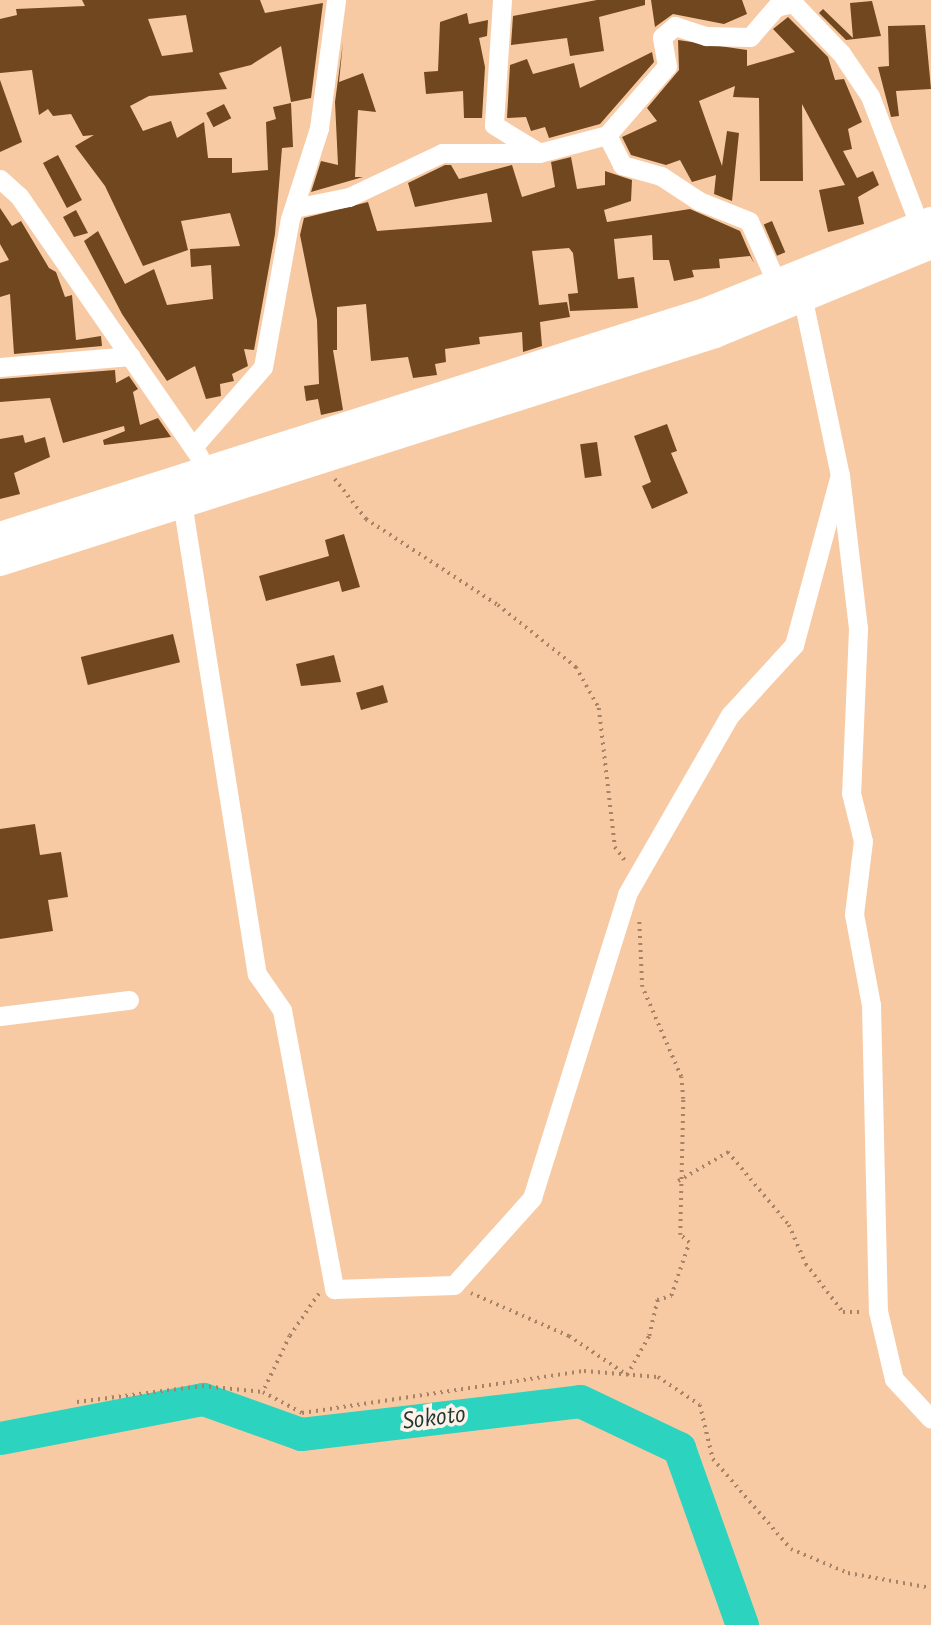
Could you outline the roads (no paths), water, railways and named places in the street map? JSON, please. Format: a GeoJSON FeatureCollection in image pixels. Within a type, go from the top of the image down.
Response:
{"type":"FeatureCollection","features":[{"type":"Feature","properties":{"kind":"main road"},"geometry":{"type":"LineString","coordinates":[[0,561],[183,502],[207,469],[320,458],[791,294],[928,231]]}},
{"type":"Feature","properties":{"kind":"main road"},"geometry":{"type":"LineString","coordinates":[[0,537],[207,469],[791,294]]}},
{"type":"Feature","properties":{"kind":"street"},"geometry":{"type":"LineString","coordinates":[[0,179],[19,196],[207,469],[263,367],[294,208],[317,139],[336,0]]}},
{"type":"Feature","properties":{"kind":"street"},"geometry":{"type":"LineString","coordinates":[[502,0],[494,125],[539,153]]}},
{"type":"Feature","properties":{"kind":"street"},"geometry":{"type":"LineString","coordinates":[[294,208],[349,198],[442,153],[539,153],[607,135],[667,66],[662,37],[676,26],[706,36],[750,37],[778,2],[793,3],[841,53],[870,96],[928,231]]}},
{"type":"Feature","properties":{"kind":"street"},"geometry":{"type":"LineString","coordinates":[[607,135],[622,164],[660,176],[699,201],[749,221],[791,294],[840,475],[858,629],[851,793],[863,841],[854,914],[872,1019],[878,1311],[894,1379],[931,1419]]}},
{"type":"Feature","properties":{"kind":"street"},"geometry":{"type":"LineString","coordinates":[[0,367],[131,356]]}},
{"type":"Feature","properties":{"kind":"street"},"geometry":{"type":"LineString","coordinates":[[183,502],[257,974],[282,1010],[334,1289],[454,1285],[532,1198],[627,894],[730,715],[794,645],[840,475]]}},
{"type":"Feature","properties":{"kind":"street"},"geometry":{"type":"LineString","coordinates":[[0,1016],[129,1000]]}},
{"type":"Feature","properties":{"kind":"waterway","name":"Sokoto"},"geometry":{"type":"LineString","coordinates":[[0,1438],[203,1399],[301,1434],[580,1401],[679,1448],[742,1625]]}}]}
